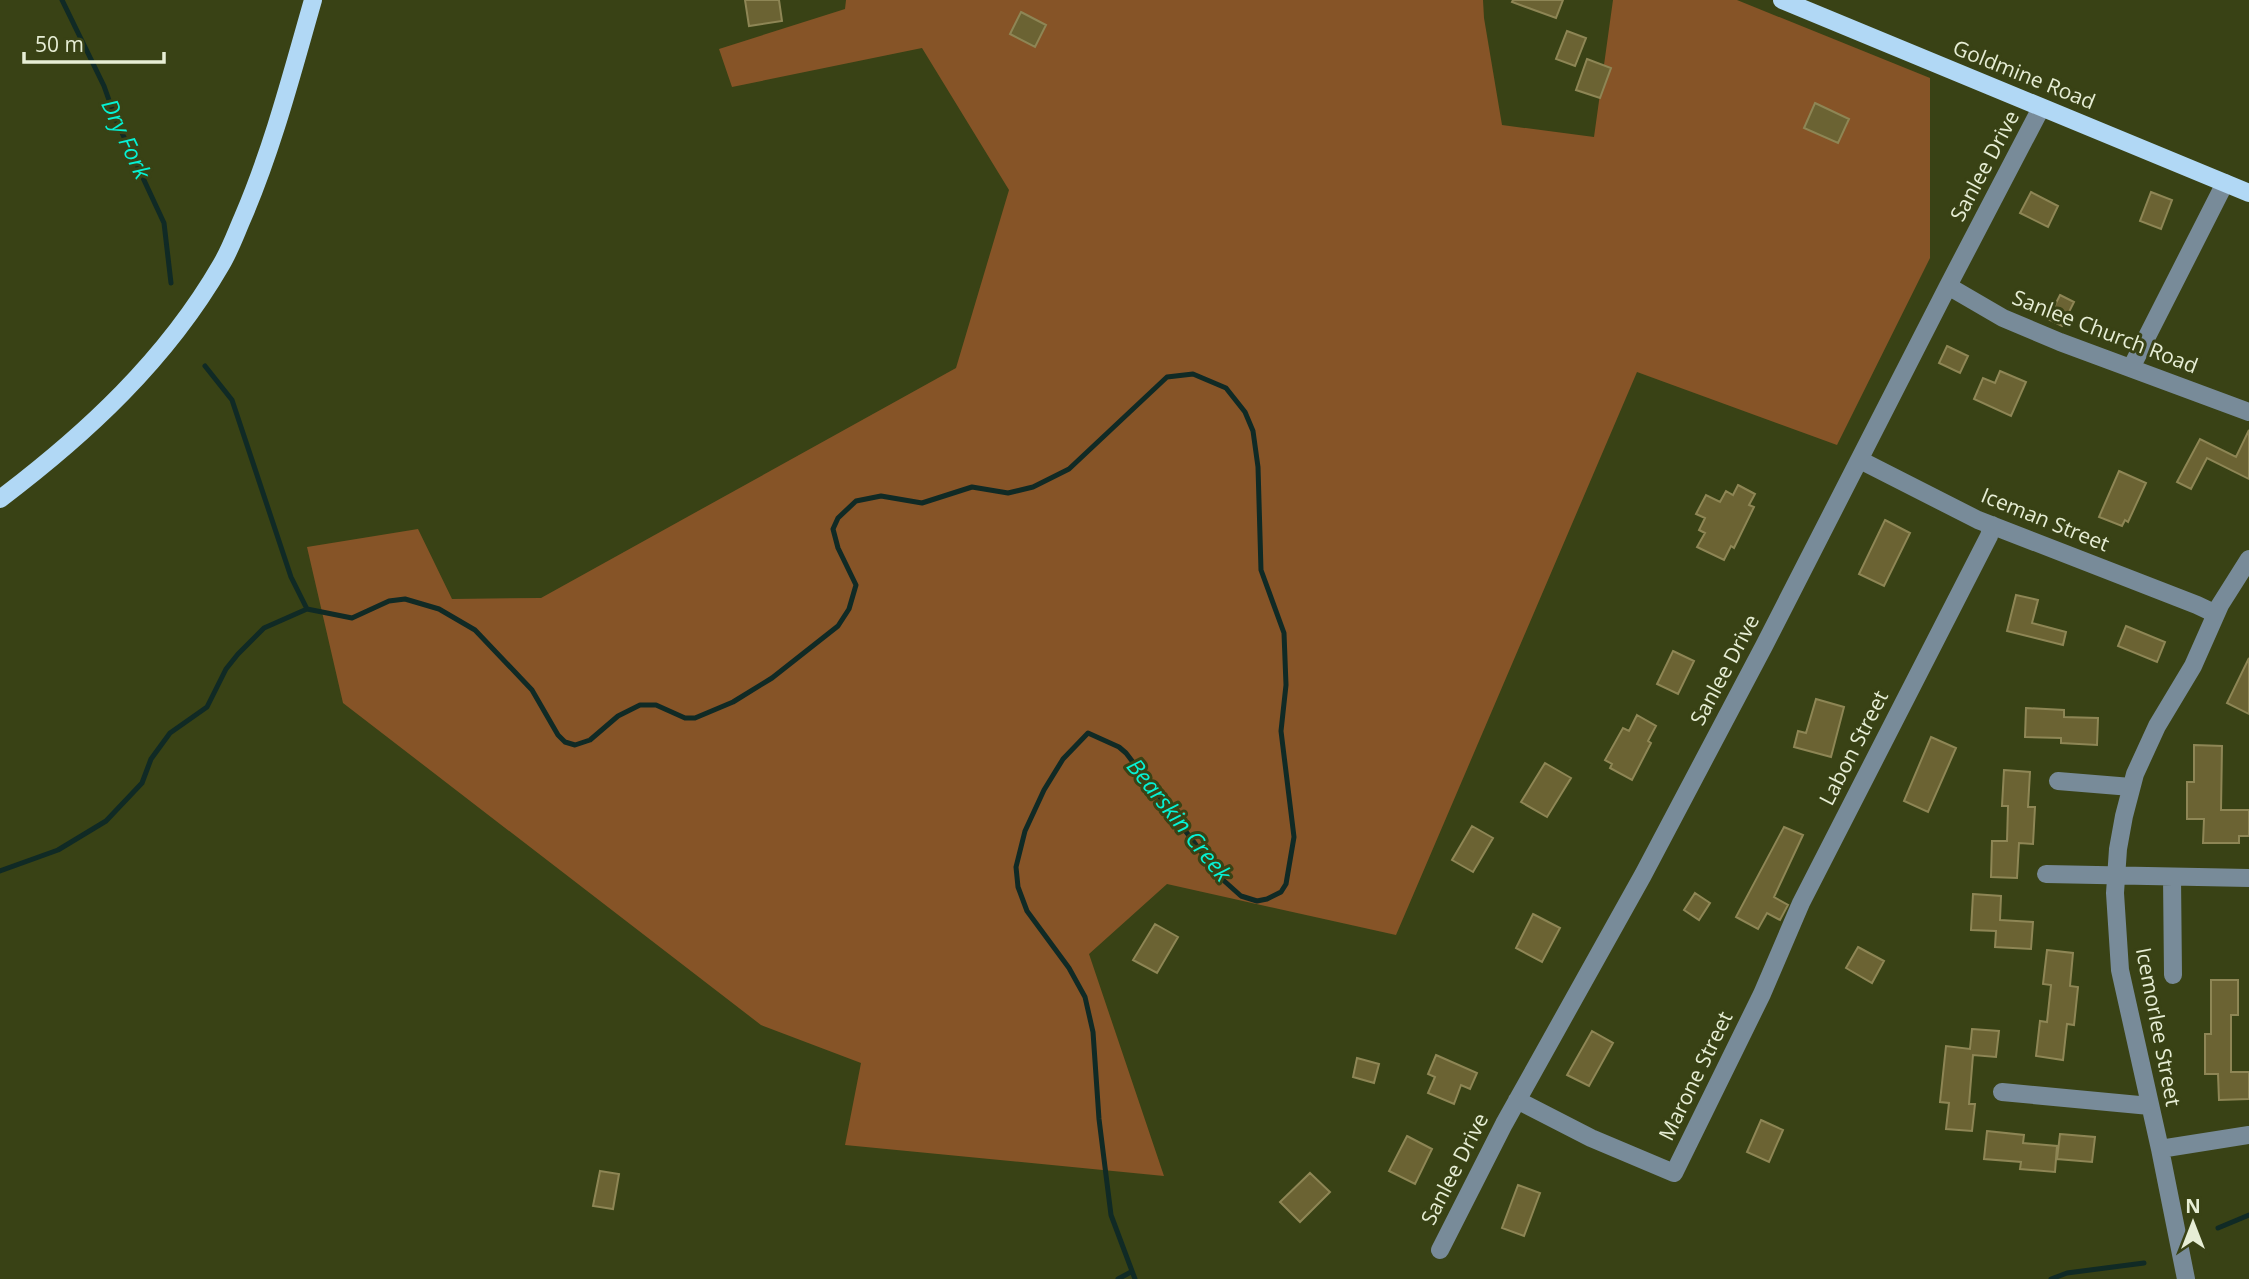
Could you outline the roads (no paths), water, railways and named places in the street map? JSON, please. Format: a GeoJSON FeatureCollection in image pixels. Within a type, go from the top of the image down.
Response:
{"type":"FeatureCollection","features":[{"type":"Feature","properties":{"kind":"main road"},"geometry":{"type":"LineString","coordinates":[[0,499],[72,443],[115,402],[163,348],[222,264],[258,181],[280,116],[313,0]]}},
{"type":"Feature","properties":{"kind":"main road","name":"Goldmine Road"},"geometry":{"type":"LineString","coordinates":[[1782,0],[2249,193]]}},
{"type":"Feature","properties":{"kind":"street","name":"Sanlee Drive"},"geometry":{"type":"LineString","coordinates":[[1440,1250],[1517,1100],[1643,875],[2041,107]]}},
{"type":"Feature","properties":{"kind":"street"},"geometry":{"type":"LineString","coordinates":[[2131,368],[2225,183]]}},
{"type":"Feature","properties":{"kind":"street","name":"Sanlee Church Road"},"geometry":{"type":"LineString","coordinates":[[1948,286],[2003,318],[2060,342],[2249,412]]}},
{"type":"Feature","properties":{"kind":"street","name":"Iceman Street"},"geometry":{"type":"LineString","coordinates":[[1860,460],[1993,525],[2216,614]]}},
{"type":"Feature","properties":{"kind":"street","name":"Labon Street"},"geometry":{"type":"LineString","coordinates":[[1762,994],[1801,903],[1993,525]]}},
{"type":"Feature","properties":{"kind":"street","name":"Icemorlee Street"},"geometry":{"type":"LineString","coordinates":[[2186,1279],[2120,970],[2116,876],[2122,827],[2135,774],[2157,726],[2193,666],[2216,614],[2249,559]]}},
{"type":"Feature","properties":{"kind":"street"},"geometry":{"type":"LineString","coordinates":[[2058,781],[2131,787]]}},
{"type":"Feature","properties":{"kind":"street"},"geometry":{"type":"LineString","coordinates":[[2046,874],[2249,878]]}},
{"type":"Feature","properties":{"kind":"street"},"geometry":{"type":"LineString","coordinates":[[2172,877],[2173,975]]}},
{"type":"Feature","properties":{"kind":"street","name":"Marone Street"},"geometry":{"type":"LineString","coordinates":[[1517,1100],[1591,1138],[1674,1173],[1762,994]]}},
{"type":"Feature","properties":{"kind":"street"},"geometry":{"type":"LineString","coordinates":[[2002,1092],[2150,1106]]}},
{"type":"Feature","properties":{"kind":"street"},"geometry":{"type":"LineString","coordinates":[[2160,1150],[2249,1135]]}},
{"type":"Feature","properties":{"kind":"waterway","name":"Dry Fork"},"geometry":{"type":"LineString","coordinates":[[62,0],[104,86],[116,120],[164,223],[171,283]]}},
{"type":"Feature","properties":{"kind":"waterway","name":"Dry Fork"},"geometry":{"type":"LineString","coordinates":[[205,366],[232,400],[291,577],[307,609]]}},
{"type":"Feature","properties":{"kind":"waterway","name":"Bearskin Creek"},"geometry":{"type":"LineString","coordinates":[[0,871],[58,850],[106,821],[142,783],[151,759],[170,733],[207,707],[226,669],[238,654],[264,628],[307,609],[352,618],[389,601],[405,599],[439,609],[475,630],[532,690],[558,735],[565,742],[575,745],[590,740],[618,716],[640,705],[656,705],[685,718],[695,718],[733,702],[772,678],[838,626],[849,609],[856,585],[838,548],[833,529],[838,518],[856,501],[881,496],[922,503],[972,487],[1008,493],[1033,487],[1069,469],[1167,377],[1193,374],[1226,388],[1245,412],[1253,431],[1258,467],[1261,570],[1284,633],[1286,685],[1281,731],[1294,837],[1286,884],[1281,892],[1267,899],[1257,901],[1241,896],[1222,879],[1126,753],[1088,733],[1063,759],[1044,790],[1025,831],[1016,867],[1018,887],[1027,911],[1069,968],[1085,997],[1093,1032],[1099,1119],[1111,1215],[1135,1279]]}},
{"type":"Feature","properties":{"kind":"waterway"},"geometry":{"type":"LineString","coordinates":[[2218,1228],[2249,1215]]}},
{"type":"Feature","properties":{"kind":"waterway"},"geometry":{"type":"LineString","coordinates":[[2051,1279],[2067,1273],[2144,1263]]}},
{"type":"Feature","properties":{"kind":"waterway"},"geometry":{"type":"LineString","coordinates":[[1118,1279],[1131,1272]]}}]}
